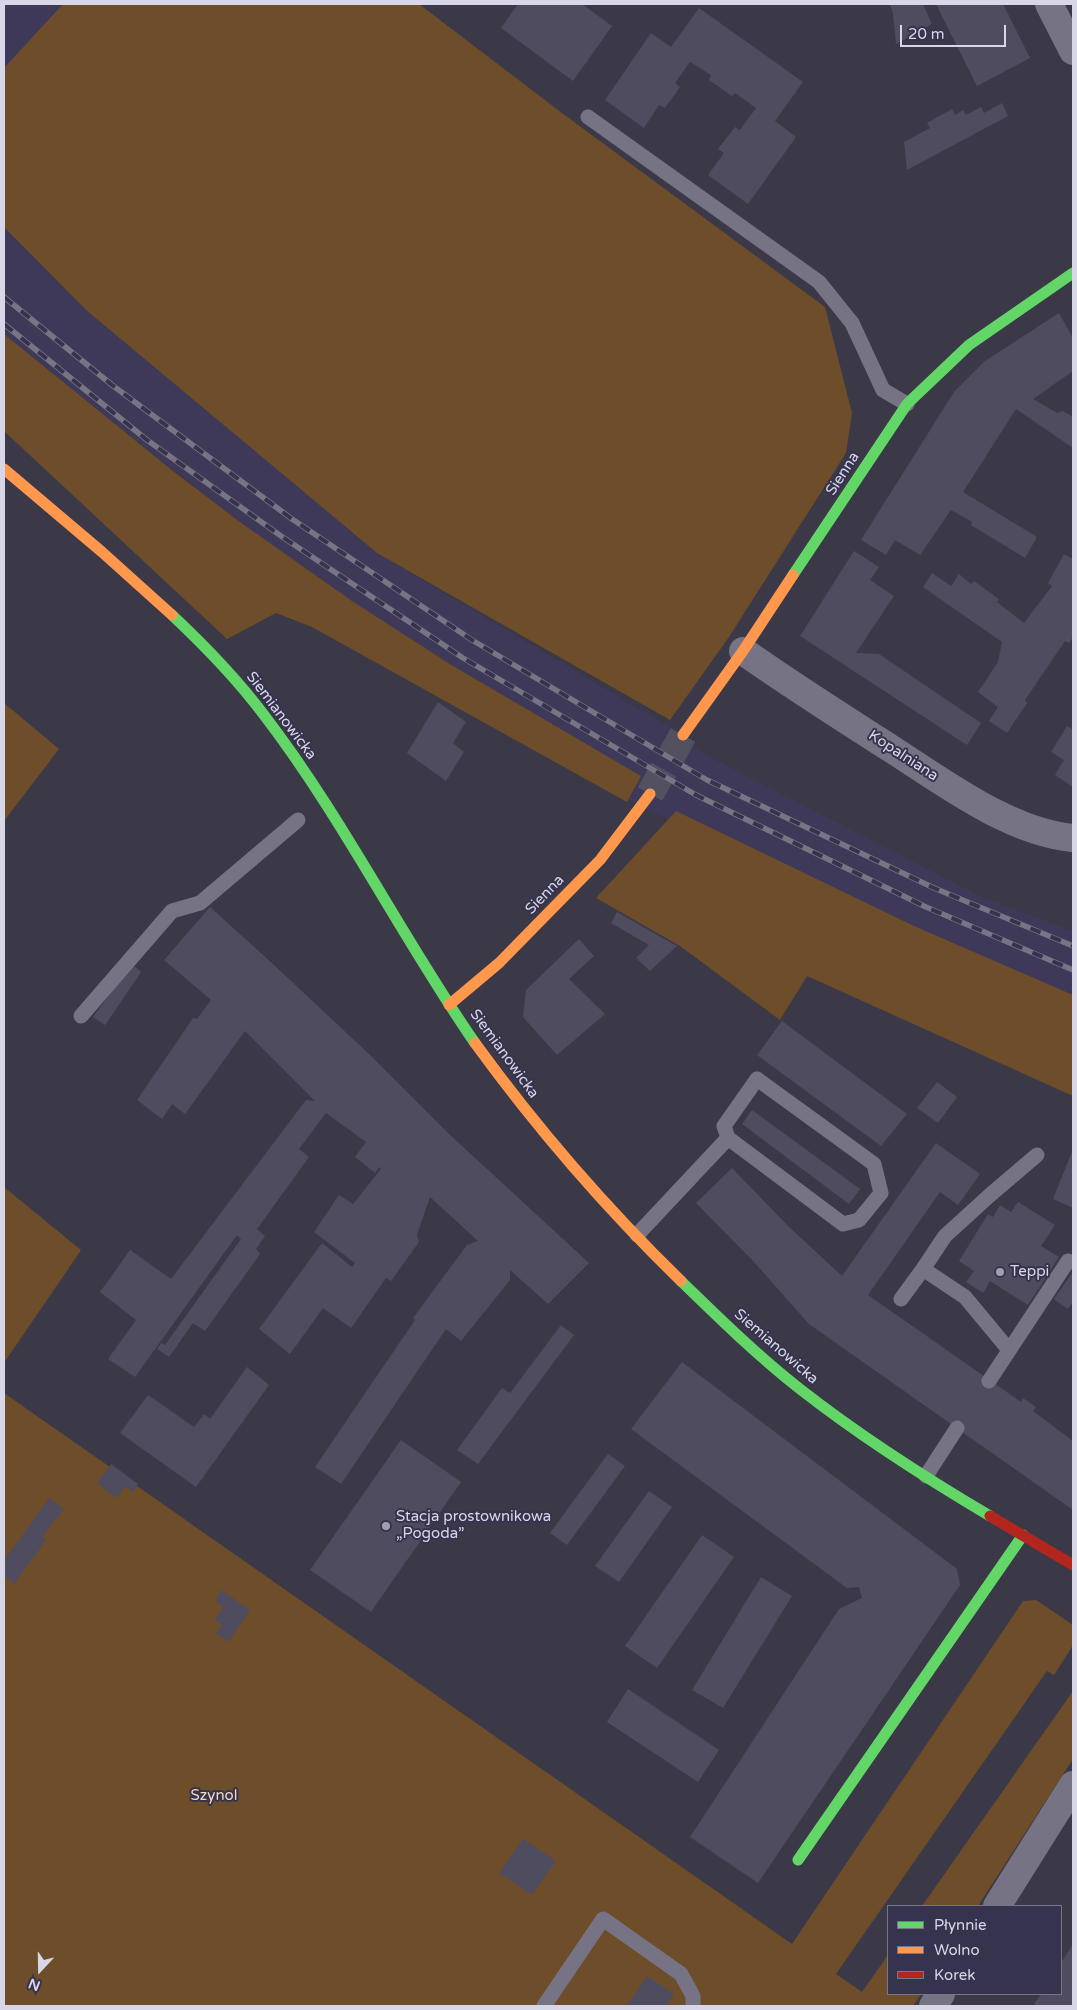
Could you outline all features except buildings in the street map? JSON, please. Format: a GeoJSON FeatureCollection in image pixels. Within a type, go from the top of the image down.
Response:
{"type":"FeatureCollection","features":[{"type":"Feature","properties":{"kind":"main road","name":"Sienna"},"geometry":{"type":"LineString","coordinates":[[683,735],[743,651],[907,404],[969,346],[1073,273]]}},
{"type":"Feature","properties":{"kind":"main road","name":"Siemianowicka"},"geometry":{"type":"LineString","coordinates":[[4,468],[147,591],[209,651],[255,703],[298,763],[335,820],[449,1005],[529,1114],[637,1235],[714,1313],[776,1369],[841,1420],[926,1476],[1073,1565]]}},
{"type":"Feature","properties":{"kind":"main road","name":"Sienna"},"geometry":{"type":"LineString","coordinates":[[449,1005],[499,963],[600,860],[650,794]]}},
{"type":"Feature","properties":{"kind":"main road"},"geometry":{"type":"LineString","coordinates":[[798,1860],[1023,1535]]}},
{"type":"Feature","properties":{"kind":"street"},"geometry":{"type":"LineString","coordinates":[[1049,4],[1073,51]]}},
{"type":"Feature","properties":{"kind":"street","name":"Kopalniana"},"geometry":{"type":"LineString","coordinates":[[743,651],[965,796],[1024,826],[1055,836],[1073,838]]}},
{"type":"Feature","properties":{"kind":"street"},"geometry":{"type":"LineString","coordinates":[[997,1905],[1073,1785]]}},
{"type":"Feature","properties":{"kind":"street"},"geometry":{"type":"LineString","coordinates":[[934,2006],[940,1995]]}},
{"type":"Feature","properties":{"kind":"lane"},"geometry":{"type":"LineString","coordinates":[[588,117],[819,282],[852,323],[883,390],[907,404]]}},
{"type":"Feature","properties":{"kind":"lane"},"geometry":{"type":"LineString","coordinates":[[81,1016],[172,911],[200,903],[298,820]]}},
{"type":"Feature","properties":{"kind":"lane"},"geometry":{"type":"LineString","coordinates":[[757,1079],[874,1164],[881,1193],[859,1220],[843,1224],[728,1138],[724,1126],[757,1079]]}},
{"type":"Feature","properties":{"kind":"lane"},"geometry":{"type":"LineString","coordinates":[[637,1235],[728,1138]]}},
{"type":"Feature","properties":{"kind":"lane"},"geometry":{"type":"LineString","coordinates":[[901,1299],[946,1236],[1037,1155]]}},
{"type":"Feature","properties":{"kind":"lane"},"geometry":{"type":"LineString","coordinates":[[989,1381],[1068,1261]]}},
{"type":"Feature","properties":{"kind":"lane"},"geometry":{"type":"LineString","coordinates":[[923,1269],[965,1297],[1009,1350]]}},
{"type":"Feature","properties":{"kind":"lane"},"geometry":{"type":"LineString","coordinates":[[926,1476],[957,1428]]}},
{"type":"Feature","properties":{"kind":"lane"},"geometry":{"type":"LineString","coordinates":[[544,2006],[603,1919],[681,1974],[693,1996],[693,2006]]}},
{"type":"Feature","properties":{"kind":"shaded area"},"geometry":{"type":"Polygon","coordinates":[[[4,4],[63,4],[4,68],[4,4]]]}},
{"type":"Feature","properties":{"kind":"shaded area"},"geometry":{"type":"Polygon","coordinates":[[[4,227],[86,310],[377,553],[683,735],[700,752],[982,897],[1073,931],[1073,1008],[963,966],[597,784],[453,666],[352,601],[240,522],[113,423],[4,334],[4,227]]]}},
{"type":"Feature","properties":{"kind":"green space"},"geometry":{"type":"Polygon","coordinates":[[[63,4],[419,4],[562,113],[825,307],[852,413],[846,453],[729,637],[670,720],[377,553],[86,310],[4,227],[4,68],[63,4]]]}},
{"type":"Feature","properties":{"kind":"green space"},"geometry":{"type":"Polygon","coordinates":[[[4,334],[173,471],[240,522],[352,601],[453,666],[641,776],[627,802],[312,627],[276,613],[227,639],[4,431],[4,334]]]}},
{"type":"Feature","properties":{"kind":"green space"},"geometry":{"type":"Polygon","coordinates":[[[4,703],[59,749],[4,821],[4,703]]]}},
{"type":"Feature","properties":{"kind":"green space"},"geometry":{"type":"Polygon","coordinates":[[[676,811],[914,926],[1073,995],[1073,1096],[807,976],[780,1020],[680,946],[596,898],[676,811]]]}},
{"type":"Feature","properties":{"kind":"green space"},"geometry":{"type":"Polygon","coordinates":[[[4,1187],[81,1250],[4,1363],[4,1187]]]}},
{"type":"Feature","properties":{"kind":"green space","name":"Szynol"},"geometry":{"type":"Polygon","coordinates":[[[4,1393],[792,1944],[1023,1601],[1036,1600],[1073,1625],[1073,1645],[1054,1675],[1047,1671],[836,1974],[862,1992],[887,1956],[887,1995],[920,1995],[913,2006],[4,2006],[4,1393]]]}},
{"type":"Feature","properties":{"kind":"green space"},"geometry":{"type":"Polygon","coordinates":[[[1073,1691],[1073,1759],[979,1905],[923,1905],[1073,1691]]]}},
{"type":"Feature","properties":{"kind":"tunnel"},"geometry":{"type":"LineString","coordinates":[[650,794],[683,735]]}},
{"type":"Feature","properties":{"kind":"railway"},"geometry":{"type":"LineString","coordinates":[[4,297],[112,385],[292,519],[472,640],[707,780],[934,888],[1073,946]]}},
{"type":"Feature","properties":{"kind":"railway"},"geometry":{"type":"LineString","coordinates":[[4,324],[147,440],[281,536],[463,658],[696,795],[926,907],[1073,970]]}},
{"type":"Feature","properties":{"kind":"traffic: fast"},"geometry":{"type":"LineString","coordinates":[[793,575],[907,404],[969,345],[1073,273]]}},
{"type":"Feature","properties":{"kind":"traffic: fast"},"geometry":{"type":"LineString","coordinates":[[172,615],[232,676],[293,754],[475,1043]]}},
{"type":"Feature","properties":{"kind":"traffic: fast"},"geometry":{"type":"LineString","coordinates":[[681,1281],[754,1350],[823,1406],[893,1455],[990,1516]]}},
{"type":"Feature","properties":{"kind":"traffic: fast"},"geometry":{"type":"LineString","coordinates":[[798,1860],[1023,1535]]}},
{"type":"Feature","properties":{"kind":"traffic: slow"},"geometry":{"type":"LineString","coordinates":[[4,469],[102,552],[172,615]]}},
{"type":"Feature","properties":{"kind":"traffic: slow"},"geometry":{"type":"LineString","coordinates":[[683,735],[743,651],[793,575]]}},
{"type":"Feature","properties":{"kind":"traffic: slow"},"geometry":{"type":"LineString","coordinates":[[449,1005],[499,963],[600,860],[650,794]]}},
{"type":"Feature","properties":{"kind":"traffic: slow"},"geometry":{"type":"LineString","coordinates":[[475,1043],[547,1136],[599,1196],[681,1281]]}},
{"type":"Feature","properties":{"kind":"traffic: jam"},"geometry":{"type":"LineString","coordinates":[[990,1516],[1073,1565]]}},
{"type":"Feature","properties":{"kind":"place","name":"Teppi"},"geometry":{"type":"Point","coordinates":[1000,1272]}},
{"type":"Feature","properties":{"kind":"place","name":"Stacja prostownikowa „Pogoda”"},"geometry":{"type":"Point","coordinates":[386,1526]}}]}
